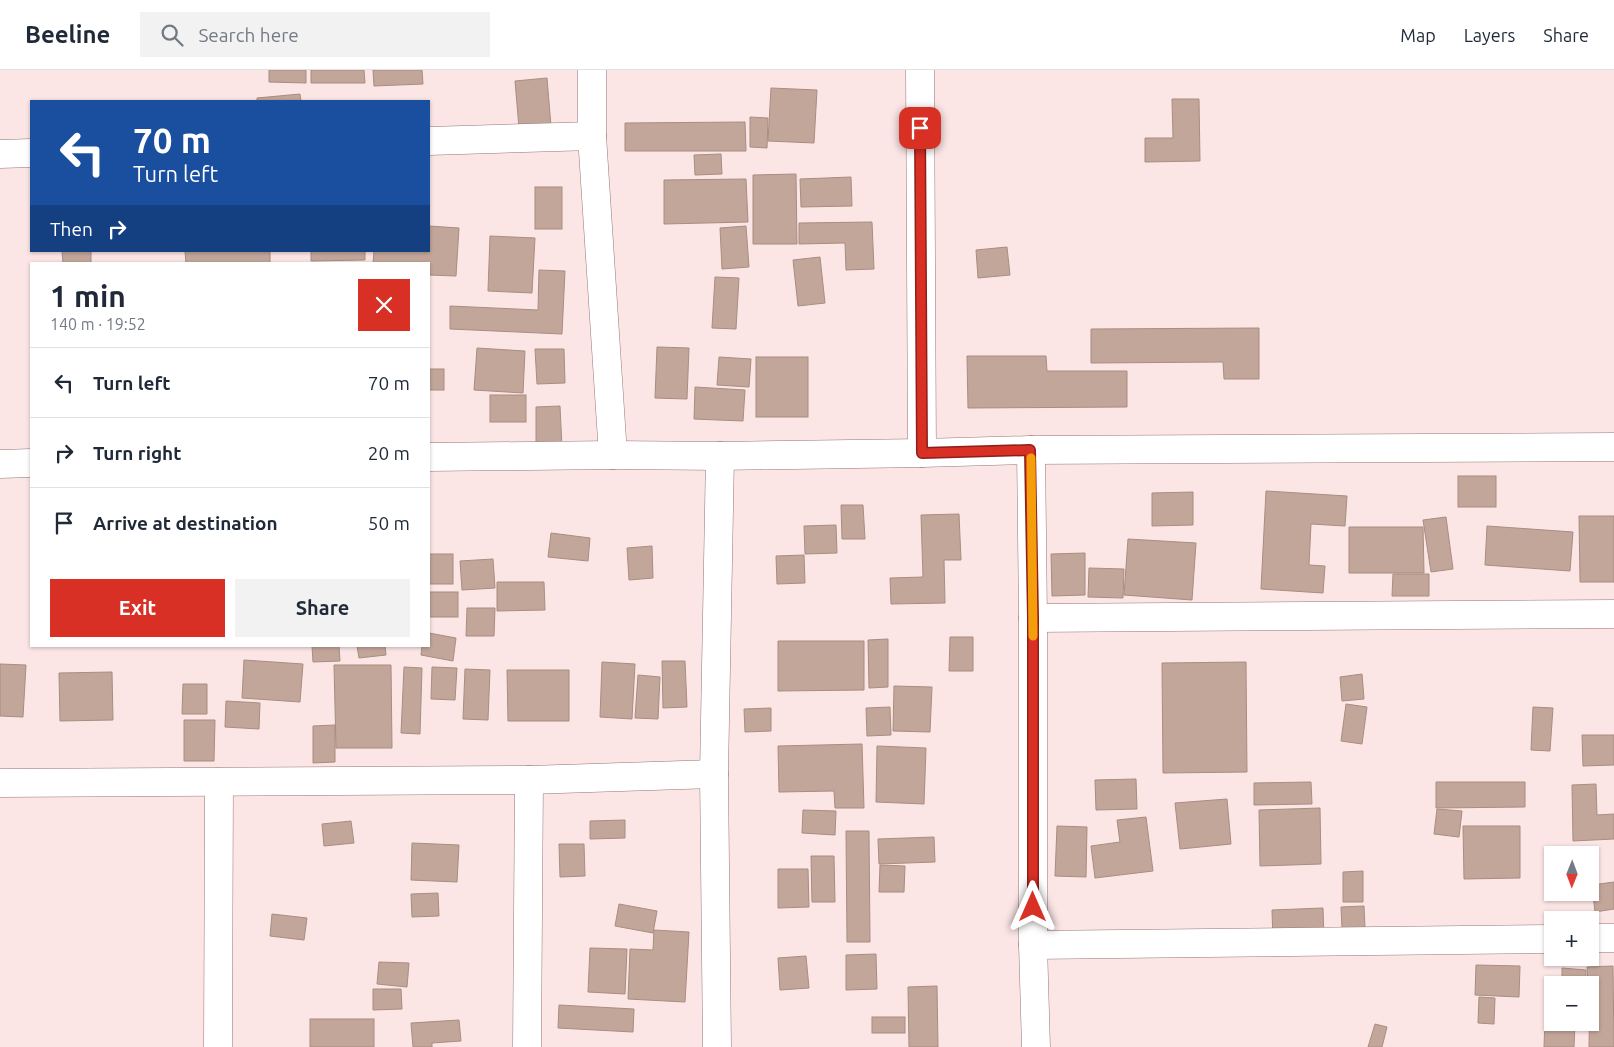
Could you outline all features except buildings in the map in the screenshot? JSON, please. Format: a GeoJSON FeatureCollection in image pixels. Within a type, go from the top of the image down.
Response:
{"type":"FeatureCollection","features":[{"type":"Feature","properties":{"kind":"street"},"geometry":{"type":"LineString","coordinates":[[592,70],[592,136],[613,455]]}},
{"type":"Feature","properties":{"kind":"street"},"geometry":{"type":"LineString","coordinates":[[920,70],[922,453]]}},
{"type":"Feature","properties":{"kind":"street"},"geometry":{"type":"LineString","coordinates":[[430,141],[592,136]]}},
{"type":"Feature","properties":{"kind":"street"},"geometry":{"type":"LineString","coordinates":[[0,154],[30,153]]}},
{"type":"Feature","properties":{"kind":"street"},"geometry":{"type":"LineString","coordinates":[[430,457],[720,456],[1030,450],[1614,447]]}},
{"type":"Feature","properties":{"kind":"street"},"geometry":{"type":"LineString","coordinates":[[1030,450],[1033,618],[1032,945],[1036,1047]]}},
{"type":"Feature","properties":{"kind":"street"},"geometry":{"type":"LineString","coordinates":[[717,1047],[714,774],[720,456]]}},
{"type":"Feature","properties":{"kind":"street"},"geometry":{"type":"LineString","coordinates":[[0,464],[30,463]]}},
{"type":"Feature","properties":{"kind":"street"},"geometry":{"type":"LineString","coordinates":[[1033,618],[1614,614]]}},
{"type":"Feature","properties":{"kind":"street"},"geometry":{"type":"LineString","coordinates":[[0,783],[528,780],[714,774]]}},
{"type":"Feature","properties":{"kind":"street"},"geometry":{"type":"LineString","coordinates":[[527,1047],[528,780]]}},
{"type":"Feature","properties":{"kind":"street"},"geometry":{"type":"LineString","coordinates":[[218,1047],[219,782]]}},
{"type":"Feature","properties":{"kind":"street"},"geometry":{"type":"LineString","coordinates":[[1599,938],[1614,938]]}},
{"type":"Feature","properties":{"kind":"street"},"geometry":{"type":"LineString","coordinates":[[1032,945],[1544,939]]}},
{"type":"Feature","properties":{"kind":"slow traffic"},"geometry":{"type":"LineString","coordinates":[[1031,458],[1033,636]]}},
{"type":"Feature","properties":{"kind":"route"},"geometry":{"type":"LineString","coordinates":[[920,128],[922,453],[1030,450],[1033,618],[1033,907]]}}]}
